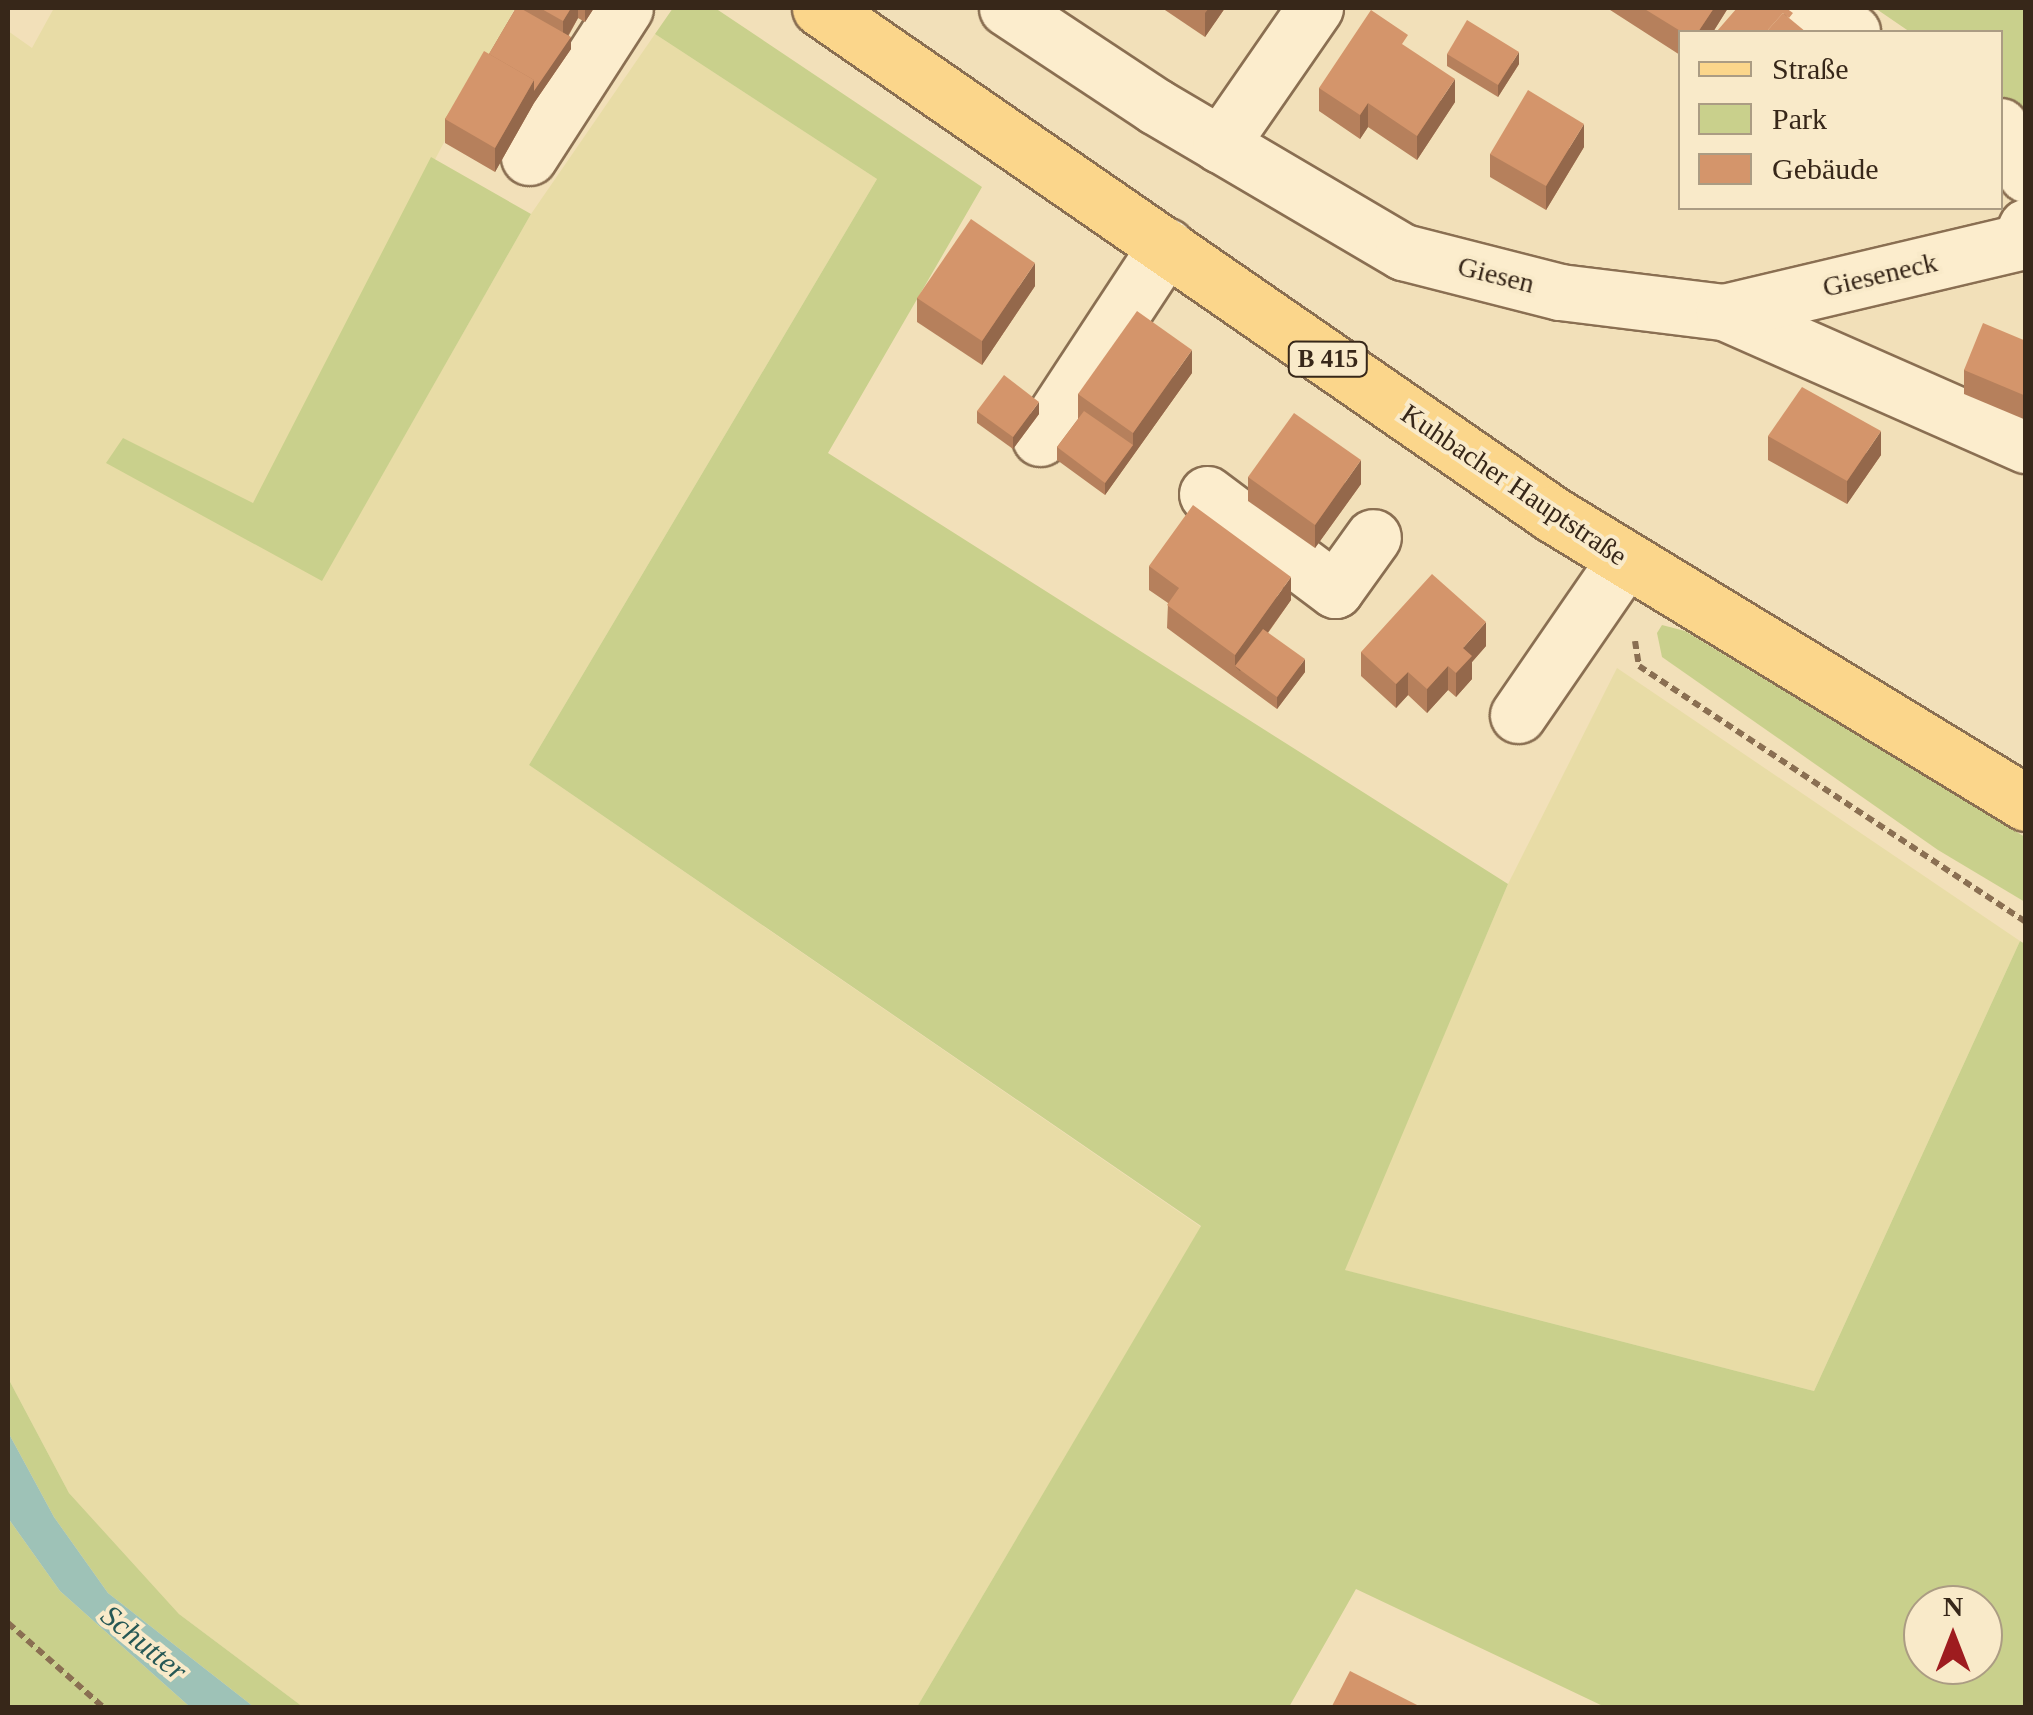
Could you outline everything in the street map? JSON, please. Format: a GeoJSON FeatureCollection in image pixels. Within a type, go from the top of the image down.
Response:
{"type":"FeatureCollection","features":[{"type":"Feature","properties":{"kind":"main road","name":"Kuhbacher Hauptstraße"},"geometry":{"type":"LineString","coordinates":[[820,8],[1624,561],[2026,802]]}},
{"type":"Feature","properties":{"kind":"street"},"geometry":{"type":"LineString","coordinates":[[528,157],[625,8]]}},
{"type":"Feature","properties":{"kind":"street","name":"Giesen"},"geometry":{"type":"LineString","coordinates":[[1008,8],[1220,145],[1403,252],[1560,292],[1724,312],[2026,444]]}},
{"type":"Feature","properties":{"kind":"street"},"geometry":{"type":"LineString","coordinates":[[1220,145],[1314,8]]}},
{"type":"Feature","properties":{"kind":"street"},"geometry":{"type":"LineString","coordinates":[[1813,8],[1849,30]]}},
{"type":"Feature","properties":{"kind":"street"},"geometry":{"type":"LineString","coordinates":[[2003,132],[2026,174]]}},
{"type":"Feature","properties":{"kind":"street","name":"Gieseneck"},"geometry":{"type":"LineString","coordinates":[[1724,312],[2019,242],[2026,227]]}},
{"type":"Feature","properties":{"kind":"street"},"geometry":{"type":"LineString","coordinates":[[1040,438],[1166,246]]}},
{"type":"Feature","properties":{"kind":"street"},"geometry":{"type":"LineString","coordinates":[[1207,494],[1335,590],[1373,537]]}},
{"type":"Feature","properties":{"kind":"street"},"geometry":{"type":"LineString","coordinates":[[1518,715],[1624,561]]}},
{"type":"Feature","properties":{"kind":"path"},"geometry":{"type":"LineString","coordinates":[[1624,561],[1639,666],[2026,922]]}},
{"type":"Feature","properties":{"kind":"path"},"geometry":{"type":"LineString","coordinates":[[8,1623],[104,1708]]}},
{"type":"Feature","properties":{"kind":"shaded area"},"geometry":{"type":"Polygon","coordinates":[[[54,8],[515,8],[253,504],[124,439],[322,580],[531,214],[655,34],[877,179],[529,765],[1201,1227],[917,1707],[303,1707],[179,1614],[69,1493],[8,1378],[8,31],[32,48],[54,8]]]}},
{"type":"Feature","properties":{"kind":"shaded area"},"geometry":{"type":"Polygon","coordinates":[[[1617,668],[2020,941],[1814,1391],[1344,1270],[1508,884],[1617,668]]]}},
{"type":"Feature","properties":{"kind":"green space"},"geometry":{"type":"Polygon","coordinates":[[[673,8],[715,8],[982,187],[828,453],[1508,884],[1345,1270],[1814,1391],[2020,941],[2025,944],[2025,1707],[1605,1707],[1356,1589],[1289,1707],[917,1707],[1201,1226],[529,765],[877,179],[655,34],[673,8]]]}},
{"type":"Feature","properties":{"kind":"green space"},"geometry":{"type":"Polygon","coordinates":[[[1875,8],[2025,8],[2025,113],[2003,97],[2003,30],[1907,30],[1875,8]]]}},
{"type":"Feature","properties":{"kind":"green space"},"geometry":{"type":"Polygon","coordinates":[[[431,157],[531,214],[322,581],[106,463],[123,438],[253,503],[431,157]]]}},
{"type":"Feature","properties":{"kind":"green space"},"geometry":{"type":"Polygon","coordinates":[[[1662,625],[1685,631],[2025,837],[2025,902],[1938,850],[1662,657],[1657,633],[1662,625]]]}},
{"type":"Feature","properties":{"kind":"green space"},"geometry":{"type":"Polygon","coordinates":[[[8,1378],[69,1493],[179,1614],[303,1707],[254,1707],[108,1593],[54,1517],[8,1432],[8,1378]]]}},
{"type":"Feature","properties":{"kind":"green space"},"geometry":{"type":"Polygon","coordinates":[[[8,1518],[60,1591],[190,1707],[8,1707],[8,1518]]]}},
{"type":"Feature","properties":{"kind":"water","name":"Schutter"},"geometry":{"type":"Polygon","coordinates":[[[8,1432],[54,1517],[108,1593],[254,1707],[190,1707],[60,1591],[8,1518],[8,1432]]]}},
{"type":"Feature","properties":{"kind":"building"},"geometry":{"type":"Polygon","coordinates":[[[516,8],[571,37],[534,91],[534,80],[489,54],[516,8]]]}},
{"type":"Feature","properties":{"kind":"building"},"geometry":{"type":"Polygon","coordinates":[[[540,8],[571,8],[563,21],[540,8]]]}},
{"type":"Feature","properties":{"kind":"building"},"geometry":{"type":"Polygon","coordinates":[[[1643,8],[1714,8],[1699,30],[1679,30],[1643,8]]]}},
{"type":"Feature","properties":{"kind":"building"},"geometry":{"type":"Polygon","coordinates":[[[1737,8],[1786,8],[1793,13],[1789,18],[1783,13],[1768,30],[1718,30],[1737,8]]]}},
{"type":"Feature","properties":{"kind":"building"},"geometry":{"type":"Polygon","coordinates":[[[1371,10],[1408,35],[1402,44],[1455,79],[1417,136],[1368,103],[1360,115],[1319,88],[1371,10]]]}},
{"type":"Feature","properties":{"kind":"building"},"geometry":{"type":"Polygon","coordinates":[[[1783,13],[1804,30],[1768,30],[1783,13]]]}},
{"type":"Feature","properties":{"kind":"building"},"geometry":{"type":"Polygon","coordinates":[[[1467,20],[1519,52],[1498,85],[1447,54],[1467,20]]]}},
{"type":"Feature","properties":{"kind":"building"},"geometry":{"type":"Polygon","coordinates":[[[484,51],[534,80],[495,148],[445,119],[484,51]]]}},
{"type":"Feature","properties":{"kind":"building"},"geometry":{"type":"Polygon","coordinates":[[[1528,90],[1584,124],[1546,186],[1490,154],[1528,90]]]}},
{"type":"Feature","properties":{"kind":"building"},"geometry":{"type":"Polygon","coordinates":[[[971,219],[1035,263],[982,341],[917,298],[971,219]]]}},
{"type":"Feature","properties":{"kind":"building"},"geometry":{"type":"Polygon","coordinates":[[[1137,311],[1192,350],[1133,433],[1078,394],[1137,311]]]}},
{"type":"Feature","properties":{"kind":"building"},"geometry":{"type":"Polygon","coordinates":[[[1983,323],[2026,341],[2026,396],[1964,370],[1983,323]]]}},
{"type":"Feature","properties":{"kind":"building"},"geometry":{"type":"Polygon","coordinates":[[[1004,375],[1039,402],[1013,437],[977,411],[1004,375]]]}},
{"type":"Feature","properties":{"kind":"building"},"geometry":{"type":"Polygon","coordinates":[[[1802,387],[1881,431],[1847,481],[1768,436],[1802,387]]]}},
{"type":"Feature","properties":{"kind":"building"},"geometry":{"type":"Polygon","coordinates":[[[1084,411],[1133,445],[1105,483],[1057,447],[1084,411]]]}},
{"type":"Feature","properties":{"kind":"building"},"geometry":{"type":"Polygon","coordinates":[[[1294,413],[1361,460],[1315,525],[1248,477],[1294,413]]]}},
{"type":"Feature","properties":{"kind":"building"},"geometry":{"type":"Polygon","coordinates":[[[1193,505],[1291,577],[1235,655],[1167,605],[1179,588],[1149,566],[1193,505]]]}},
{"type":"Feature","properties":{"kind":"building"},"geometry":{"type":"Polygon","coordinates":[[[1432,574],[1486,622],[1463,648],[1472,656],[1456,673],[1448,666],[1427,689],[1408,672],[1396,684],[1361,652],[1432,574]]]}},
{"type":"Feature","properties":{"kind":"building"},"geometry":{"type":"Polygon","coordinates":[[[1263,629],[1305,659],[1277,697],[1235,666],[1263,629]]]}},
{"type":"Feature","properties":{"kind":"building"},"geometry":{"type":"Polygon","coordinates":[[[1350,1671],[1423,1708],[1331,1708],[1350,1671]]]}}]}
